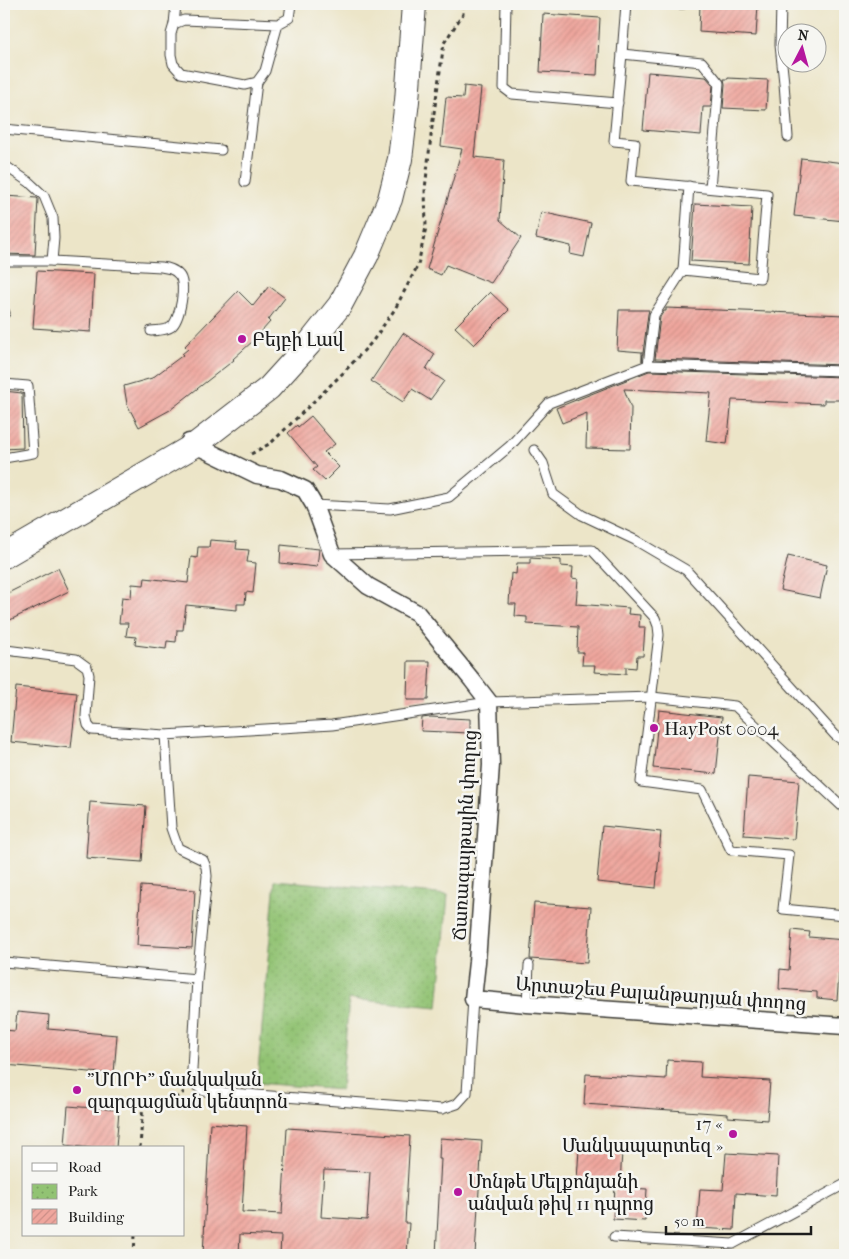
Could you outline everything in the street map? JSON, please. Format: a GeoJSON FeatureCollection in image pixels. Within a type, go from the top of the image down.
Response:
{"type":"FeatureCollection","features":[{"type":"Feature","properties":{"kind":"main road"},"geometry":{"type":"LineString","coordinates":[[4,545],[190,443],[222,413],[262,382],[299,342],[332,301],[356,254],[380,196],[389,158],[399,78],[403,4]]}},
{"type":"Feature","properties":{"kind":"main road"},"geometry":{"type":"LineString","coordinates":[[4,556],[190,443],[269,388],[309,344],[340,305],[366,256],[390,199],[400,159],[414,4]]}},
{"type":"Feature","properties":{"kind":"street"},"geometry":{"type":"LineString","coordinates":[[190,443],[257,475],[281,480],[305,490],[314,506],[332,554],[368,586],[417,613],[489,702]]}},
{"type":"Feature","properties":{"kind":"street","name":"Ճառագայթային փողոց"},"geometry":{"type":"LineString","coordinates":[[473,999],[491,765],[489,702]]}},
{"type":"Feature","properties":{"kind":"street","name":"Արտաշես Քալանթարյան փողոց"},"geometry":{"type":"LineString","coordinates":[[473,999],[845,1026]]}},
{"type":"Feature","properties":{"kind":"lane"},"geometry":{"type":"LineString","coordinates":[[176,4],[171,34],[171,55],[173,64],[181,73],[245,84],[257,82]]}},
{"type":"Feature","properties":{"kind":"lane"},"geometry":{"type":"LineString","coordinates":[[174,24],[184,20],[278,24],[289,18],[291,4]]}},
{"type":"Feature","properties":{"kind":"lane"},"geometry":{"type":"LineString","coordinates":[[506,4],[504,88],[512,94],[618,103]]}},
{"type":"Feature","properties":{"kind":"lane"},"geometry":{"type":"LineString","coordinates":[[626,4],[614,141],[636,143],[630,181],[767,194],[760,278],[683,270]]}},
{"type":"Feature","properties":{"kind":"lane"},"geometry":{"type":"LineString","coordinates":[[675,4],[682,4]]}},
{"type":"Feature","properties":{"kind":"lane"},"geometry":{"type":"LineString","coordinates":[[781,4],[780,46],[788,137]]}},
{"type":"Feature","properties":{"kind":"lane"},"geometry":{"type":"LineString","coordinates":[[245,182],[257,82],[265,71],[278,24]]}},
{"type":"Feature","properties":{"kind":"lane"},"geometry":{"type":"LineString","coordinates":[[622,54],[702,62],[719,83],[710,188]]}},
{"type":"Feature","properties":{"kind":"lane"},"geometry":{"type":"LineString","coordinates":[[4,129],[221,150]]}},
{"type":"Feature","properties":{"kind":"lane"},"geometry":{"type":"LineString","coordinates":[[4,165],[29,182],[44,196],[53,218],[52,261]]}},
{"type":"Feature","properties":{"kind":"lane"},"geometry":{"type":"LineString","coordinates":[[648,365],[654,315],[683,270],[689,186]]}},
{"type":"Feature","properties":{"kind":"lane"},"geometry":{"type":"LineString","coordinates":[[4,261],[52,261],[172,269],[180,275],[183,284],[179,315],[172,326],[164,330],[151,331]]}},
{"type":"Feature","properties":{"kind":"lane"},"geometry":{"type":"LineString","coordinates":[[314,506],[390,509],[449,497],[510,446],[549,403],[648,365],[842,371]]}},
{"type":"Feature","properties":{"kind":"lane"},"geometry":{"type":"LineString","coordinates":[[4,384],[28,386],[33,453],[4,458]]}},
{"type":"Feature","properties":{"kind":"lane"},"geometry":{"type":"LineString","coordinates":[[534,450],[543,463],[554,494],[582,515],[635,540],[686,570],[835,735],[845,742]]}},
{"type":"Feature","properties":{"kind":"lane"},"geometry":{"type":"LineString","coordinates":[[332,554],[592,550],[655,618],[658,626],[659,636],[641,782],[702,790],[731,850],[789,855],[783,909],[845,915]]}},
{"type":"Feature","properties":{"kind":"lane"},"geometry":{"type":"LineString","coordinates":[[4,647],[6,650],[76,659],[87,667],[90,675],[86,716],[88,725],[92,730],[165,735],[332,725],[489,702],[652,697],[735,706],[845,810]]}},
{"type":"Feature","properties":{"kind":"lane"},"geometry":{"type":"LineString","coordinates":[[165,735],[171,828],[178,848],[203,860],[207,876],[197,979],[192,1070],[194,1084],[204,1091],[442,1109],[457,1104],[467,1093],[473,999]]}},
{"type":"Feature","properties":{"kind":"lane"},"geometry":{"type":"LineString","coordinates":[[4,962],[197,979]]}},
{"type":"Feature","properties":{"kind":"lane"},"geometry":{"type":"LineString","coordinates":[[527,1004],[529,965]]}},
{"type":"Feature","properties":{"kind":"lane"},"geometry":{"type":"LineString","coordinates":[[614,1237],[733,1244],[845,1184]]}},
{"type":"Feature","properties":{"kind":"path"},"geometry":{"type":"LineString","coordinates":[[140,1146],[143,1102],[171,1102],[194,1084]]}},
{"type":"Feature","properties":{"kind":"path"},"geometry":{"type":"LineString","coordinates":[[134,1255],[135,1236]]}},
{"type":"Feature","properties":{"kind":"green space"},"geometry":{"type":"Polygon","coordinates":[[[275,880],[448,895],[438,1007],[349,999],[341,1090],[257,1083],[275,880]]]}},
{"type":"Feature","properties":{"kind":"building"},"geometry":{"type":"Polygon","coordinates":[[[700,4],[758,4],[756,36],[699,32],[700,4]]]}},
{"type":"Feature","properties":{"kind":"building"},"geometry":{"type":"Polygon","coordinates":[[[543,14],[600,18],[597,75],[540,72],[543,14]]]}},
{"type":"Feature","properties":{"kind":"building"},"geometry":{"type":"Polygon","coordinates":[[[648,72],[706,77],[713,85],[711,107],[703,107],[701,135],[643,130],[648,72]]]}},
{"type":"Feature","properties":{"kind":"building"},"geometry":{"type":"Polygon","coordinates":[[[724,79],[768,80],[766,110],[723,108],[724,79]]]}},
{"type":"Feature","properties":{"kind":"building"},"geometry":{"type":"Polygon","coordinates":[[[464,86],[481,88],[474,157],[504,160],[500,220],[521,238],[491,283],[446,265],[441,275],[427,269],[462,149],[441,146],[446,97],[463,98],[464,86]]]}},
{"type":"Feature","properties":{"kind":"building"},"geometry":{"type":"Polygon","coordinates":[[[801,158],[845,163],[845,221],[794,216],[801,158]]]}},
{"type":"Feature","properties":{"kind":"building"},"geometry":{"type":"Polygon","coordinates":[[[4,196],[38,199],[35,255],[4,254],[4,196]]]}},
{"type":"Feature","properties":{"kind":"building"},"geometry":{"type":"Polygon","coordinates":[[[695,204],[752,207],[749,264],[691,261],[695,204]]]}},
{"type":"Feature","properties":{"kind":"building"},"geometry":{"type":"Polygon","coordinates":[[[541,212],[591,223],[584,257],[570,254],[571,246],[536,238],[541,212]]]}},
{"type":"Feature","properties":{"kind":"building"},"geometry":{"type":"Polygon","coordinates":[[[37,271],[94,274],[91,332],[33,328],[37,271]]]}},
{"type":"Feature","properties":{"kind":"building"},"geometry":{"type":"Polygon","coordinates":[[[269,286],[285,298],[268,320],[270,322],[253,341],[234,360],[170,410],[139,427],[127,404],[124,386],[152,378],[183,355],[188,349],[185,346],[238,291],[253,306],[269,286]]]}},
{"type":"Feature","properties":{"kind":"building"},"geometry":{"type":"Polygon","coordinates":[[[490,292],[509,310],[474,345],[455,327],[490,292]]]}},
{"type":"Feature","properties":{"kind":"building"},"geometry":{"type":"Polygon","coordinates":[[[666,308],[845,315],[845,365],[655,359],[660,317],[666,311],[666,308]]]}},
{"type":"Feature","properties":{"kind":"building"},"geometry":{"type":"Polygon","coordinates":[[[619,310],[649,310],[642,361],[642,352],[617,350],[619,310]]]}},
{"type":"Feature","properties":{"kind":"building"},"geometry":{"type":"Polygon","coordinates":[[[403,333],[435,354],[426,369],[444,381],[430,400],[412,389],[403,402],[371,381],[403,333]]]}},
{"type":"Feature","properties":{"kind":"building"},"geometry":{"type":"Polygon","coordinates":[[[649,371],[844,377],[843,400],[824,400],[824,404],[732,400],[727,444],[706,441],[711,393],[624,389],[631,408],[630,449],[586,448],[587,413],[562,423],[556,408],[649,371]]]}},
{"type":"Feature","properties":{"kind":"building"},"geometry":{"type":"Polygon","coordinates":[[[4,391],[22,393],[23,448],[4,449],[4,391]]]}},
{"type":"Feature","properties":{"kind":"building"},"geometry":{"type":"Polygon","coordinates":[[[311,416],[335,444],[324,452],[339,467],[325,481],[313,470],[317,467],[288,433],[311,416]]]}},
{"type":"Feature","properties":{"kind":"building"},"geometry":{"type":"Polygon","coordinates":[[[210,540],[237,542],[236,549],[249,550],[247,562],[256,563],[253,593],[246,592],[245,604],[237,604],[237,610],[186,605],[183,630],[177,630],[176,642],[167,641],[166,649],[135,645],[136,637],[126,636],[128,623],[119,623],[122,597],[131,598],[132,584],[144,585],[145,578],[188,583],[191,557],[197,558],[198,547],[209,547],[210,540]]]}},
{"type":"Feature","properties":{"kind":"building"},"geometry":{"type":"Polygon","coordinates":[[[281,545],[319,549],[317,567],[280,563],[281,545]]]}},
{"type":"Feature","properties":{"kind":"building"},"geometry":{"type":"Polygon","coordinates":[[[788,556],[827,565],[820,598],[780,590],[788,556]]]}},
{"type":"Feature","properties":{"kind":"building"},"geometry":{"type":"Polygon","coordinates":[[[530,558],[561,560],[561,566],[573,567],[572,578],[578,579],[576,604],[629,608],[628,614],[640,615],[639,627],[645,627],[643,656],[637,656],[636,668],[626,667],[626,674],[594,672],[595,665],[582,665],[583,652],[577,652],[578,627],[527,624],[527,617],[515,616],[516,604],[509,604],[511,573],[516,574],[517,563],[530,563],[530,558]]]}},
{"type":"Feature","properties":{"kind":"building"},"geometry":{"type":"Polygon","coordinates":[[[58,568],[69,591],[4,623],[4,595],[58,568]]]}},
{"type":"Feature","properties":{"kind":"building"},"geometry":{"type":"Polygon","coordinates":[[[408,661],[430,661],[428,700],[407,700],[408,661]]]}},
{"type":"Feature","properties":{"kind":"building"},"geometry":{"type":"Polygon","coordinates":[[[16,687],[77,693],[71,748],[11,742],[16,687]]]}},
{"type":"Feature","properties":{"kind":"building"},"geometry":{"type":"Polygon","coordinates":[[[659,710],[722,717],[716,774],[653,768],[659,710]]]}},
{"type":"Feature","properties":{"kind":"building"},"geometry":{"type":"Polygon","coordinates":[[[422,718],[470,719],[470,733],[421,731],[422,718]]]}},
{"type":"Feature","properties":{"kind":"building"},"geometry":{"type":"Polygon","coordinates":[[[748,777],[799,781],[794,839],[744,835],[748,777]]]}},
{"type":"Feature","properties":{"kind":"building"},"geometry":{"type":"Polygon","coordinates":[[[90,802],[146,806],[142,862],[86,858],[90,802]]]}},
{"type":"Feature","properties":{"kind":"building"},"geometry":{"type":"Polygon","coordinates":[[[602,826],[661,832],[656,888],[597,882],[602,826]]]}},
{"type":"Feature","properties":{"kind":"building"},"geometry":{"type":"Polygon","coordinates":[[[141,886],[195,890],[192,948],[137,945],[141,886]]]}},
{"type":"Feature","properties":{"kind":"building"},"geometry":{"type":"Polygon","coordinates":[[[534,903],[591,907],[587,963],[530,959],[534,903]]]}},
{"type":"Feature","properties":{"kind":"building"},"geometry":{"type":"Polygon","coordinates":[[[792,930],[810,932],[809,937],[845,940],[845,974],[839,974],[837,1000],[817,998],[817,992],[779,989],[780,969],[789,970],[792,930]]]}},
{"type":"Feature","properties":{"kind":"building","name":"\"ՄՈՐԻ\" մանկական զարգացման կենտրոն"},"geometry":{"type":"Polygon","coordinates":[[[17,1012],[49,1015],[48,1029],[117,1035],[114,1074],[4,1065],[4,1030],[15,1031],[17,1012]]]}},
{"type":"Feature","properties":{"kind":"building"},"geometry":{"type":"Polygon","coordinates":[[[667,1060],[701,1062],[700,1077],[770,1081],[767,1120],[728,1117],[728,1114],[584,1104],[586,1074],[666,1079],[667,1060]]]}},
{"type":"Feature","properties":{"kind":"building"},"geometry":{"type":"Polygon","coordinates":[[[68,1106],[119,1110],[116,1146],[65,1145],[68,1106]]]}},
{"type":"Feature","properties":{"kind":"building","name":"Մոնթե Մելքոնյանի անվան թիվ 11 դպրոց"},"geometry":{"type":"Polygon","coordinates":[[[210,1123],[247,1126],[242,1212],[282,1214],[287,1128],[410,1136],[405,1223],[409,1223],[407,1255],[280,1255],[281,1236],[240,1234],[239,1255],[203,1255],[210,1123]],[[324,1170],[321,1217],[367,1220],[370,1172],[324,1170]]]}},
{"type":"Feature","properties":{"kind":"building"},"geometry":{"type":"Polygon","coordinates":[[[440,1138],[482,1141],[475,1255],[436,1255],[441,1159],[439,1159],[440,1138]]]}},
{"type":"Feature","properties":{"kind":"building"},"geometry":{"type":"Polygon","coordinates":[[[579,1149],[622,1152],[620,1183],[577,1180],[579,1149]]]}},
{"type":"Feature","properties":{"kind":"building"},"geometry":{"type":"Polygon","coordinates":[[[726,1153],[778,1156],[776,1196],[736,1193],[734,1230],[697,1228],[700,1189],[723,1190],[726,1153]]]}},
{"type":"Feature","properties":{"kind":"building"},"geometry":{"type":"Polygon","coordinates":[[[615,1187],[647,1189],[645,1221],[613,1219],[615,1187]]]}},
{"type":"Feature","properties":{"kind":"place","name":"Բեյբի Լավ"},"geometry":{"type":"Point","coordinates":[242,339]}},
{"type":"Feature","properties":{"kind":"place","name":"HayPost 0004"},"geometry":{"type":"Point","coordinates":[654,728]}},
{"type":"Feature","properties":{"kind":"place","name":"\"ՄՈՐԻ\" մանկական զարգացման կենտրոն"},"geometry":{"type":"Point","coordinates":[77,1090]}},
{"type":"Feature","properties":{"kind":"place","name":"17 « Մանկապարտեզ »"},"geometry":{"type":"Point","coordinates":[733,1134]}},
{"type":"Feature","properties":{"kind":"place","name":"Մոնթե Մելքոնյանի անվան թիվ 11 դպրոց"},"geometry":{"type":"Point","coordinates":[458,1192]}}]}
